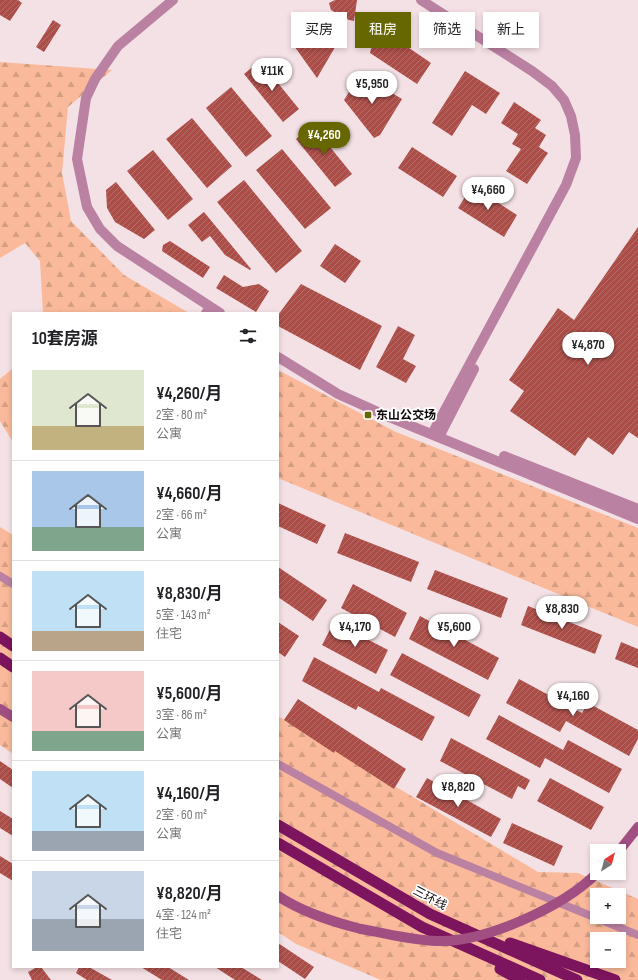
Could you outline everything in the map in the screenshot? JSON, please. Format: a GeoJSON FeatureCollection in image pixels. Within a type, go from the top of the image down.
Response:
{"type":"FeatureCollection","features":[{"type":"Feature","properties":{"kind":"highway"},"geometry":{"type":"LineString","coordinates":[[0,637],[12,645]]}},
{"type":"Feature","properties":{"kind":"highway"},"geometry":{"type":"LineString","coordinates":[[0,658],[12,667]]}},
{"type":"Feature","properties":{"kind":"highway"},"geometry":{"type":"LineString","coordinates":[[0,663],[12,668]]}},
{"type":"Feature","properties":{"kind":"highway","name":"三环线"},"geometry":{"type":"LineString","coordinates":[[279,826],[430,914],[577,980]]}},
{"type":"Feature","properties":{"kind":"highway"},"geometry":{"type":"LineString","coordinates":[[279,844],[422,927],[520,980]]}},
{"type":"Feature","properties":{"kind":"highway"},"geometry":{"type":"LineString","coordinates":[[430,914],[615,980]]}},
{"type":"Feature","properties":{"kind":"highway"},"geometry":{"type":"LineString","coordinates":[[422,927],[540,980]]}},
{"type":"Feature","properties":{"kind":"main road"},"geometry":{"type":"LineString","coordinates":[[0,709],[12,716]]}},
{"type":"Feature","properties":{"kind":"main road"},"geometry":{"type":"LineString","coordinates":[[625,844],[638,827]]}},
{"type":"Feature","properties":{"kind":"main road"},"geometry":{"type":"LineString","coordinates":[[279,897],[336,923],[361,929],[436,941],[474,938],[533,916],[584,887],[590,880]]}},
{"type":"Feature","properties":{"kind":"street"},"geometry":{"type":"LineString","coordinates":[[163,0],[114,42],[90,76],[80,96],[71,159],[81,209],[95,232],[113,250],[207,311]]}},
{"type":"Feature","properties":{"kind":"street"},"geometry":{"type":"LineString","coordinates":[[173,0],[118,46],[95,79],[86,98],[77,159],[87,207],[100,229],[117,246],[207,311]]}},
{"type":"Feature","properties":{"kind":"street"},"geometry":{"type":"LineString","coordinates":[[421,0],[532,71],[552,86],[564,100],[571,116],[575,135],[576,158],[566,185],[437,433]]}},
{"type":"Feature","properties":{"kind":"street"},"geometry":{"type":"LineString","coordinates":[[428,0],[534,68],[555,84],[567,98],[575,115],[579,135],[580,158],[570,186],[437,433]]}},
{"type":"Feature","properties":{"kind":"street"},"geometry":{"type":"LineString","coordinates":[[280,356],[341,388],[437,433],[638,519]]}},
{"type":"Feature","properties":{"kind":"street"},"geometry":{"type":"LineString","coordinates":[[437,433],[638,509]]}},
{"type":"Feature","properties":{"kind":"street"},"geometry":{"type":"LineString","coordinates":[[0,576],[12,583]]}},
{"type":"Feature","properties":{"kind":"street"},"geometry":{"type":"LineString","coordinates":[[279,765],[437,853],[638,935]]}},
{"type":"Feature","properties":{"kind":"green space"},"geometry":{"type":"Polygon","coordinates":[[[0,62],[112,70],[68,107],[62,173],[71,221],[124,275],[187,312],[43,312],[40,261],[25,243],[0,258],[0,62]]]}},
{"type":"Feature","properties":{"kind":"green space"},"geometry":{"type":"Polygon","coordinates":[[[12,369],[12,440],[0,421],[0,379],[12,369]]]}},
{"type":"Feature","properties":{"kind":"green space"},"geometry":{"type":"Polygon","coordinates":[[[279,371],[396,432],[638,528],[638,627],[279,478],[279,371]]]}},
{"type":"Feature","properties":{"kind":"green space"},"geometry":{"type":"Polygon","coordinates":[[[0,527],[12,534],[12,753],[0,745],[0,527]]]}},
{"type":"Feature","properties":{"kind":"green space"},"geometry":{"type":"Polygon","coordinates":[[[279,717],[538,872],[578,873],[590,878],[590,880],[594,880],[613,888],[590,888],[590,924],[626,924],[626,894],[638,899],[638,980],[381,980],[296,944],[279,933],[279,717]]]}},
{"type":"Feature","properties":{"kind":"building"},"geometry":{"type":"Polygon","coordinates":[[[0,0],[18,0],[22,3],[10,21],[0,15],[0,0]]]}},
{"type":"Feature","properties":{"kind":"building"},"geometry":{"type":"Polygon","coordinates":[[[335,0],[357,0],[354,21],[347,19],[347,12],[335,12],[331,10],[329,3],[335,0]]]}},
{"type":"Feature","properties":{"kind":"building"},"geometry":{"type":"Polygon","coordinates":[[[53,20],[61,25],[44,52],[36,47],[53,20]]]}},
{"type":"Feature","properties":{"kind":"building"},"geometry":{"type":"Polygon","coordinates":[[[296,48],[335,48],[317,78],[296,48]]]}},
{"type":"Feature","properties":{"kind":"building"},"geometry":{"type":"Polygon","coordinates":[[[371,48],[409,48],[431,63],[417,84],[370,53],[371,48]]]}},
{"type":"Feature","properties":{"kind":"building"},"geometry":{"type":"Polygon","coordinates":[[[260,61],[299,109],[283,122],[244,74],[260,61]]]}},
{"type":"Feature","properties":{"kind":"building"},"geometry":{"type":"Polygon","coordinates":[[[465,71],[500,93],[486,114],[472,105],[452,136],[432,123],[465,71]]]}},
{"type":"Feature","properties":{"kind":"building"},"geometry":{"type":"Polygon","coordinates":[[[360,74],[402,99],[380,135],[374,138],[344,100],[360,74]]]}},
{"type":"Feature","properties":{"kind":"building"},"geometry":{"type":"Polygon","coordinates":[[[231,87],[272,136],[246,157],[206,108],[231,87]]]}},
{"type":"Feature","properties":{"kind":"building"},"geometry":{"type":"Polygon","coordinates":[[[514,102],[541,120],[535,128],[546,135],[539,147],[548,153],[527,184],[506,171],[521,149],[512,144],[518,134],[501,123],[514,102]]]}},
{"type":"Feature","properties":{"kind":"building"},"geometry":{"type":"Polygon","coordinates":[[[192,118],[232,166],[207,188],[166,139],[192,118]]]}},
{"type":"Feature","properties":{"kind":"building"},"geometry":{"type":"Polygon","coordinates":[[[313,126],[352,174],[335,187],[296,139],[313,126]]]}},
{"type":"Feature","properties":{"kind":"building"},"geometry":{"type":"Polygon","coordinates":[[[412,147],[457,176],[443,197],[398,168],[412,147]]]}},
{"type":"Feature","properties":{"kind":"building"},"geometry":{"type":"Polygon","coordinates":[[[282,149],[331,208],[305,229],[256,170],[282,149]]]}},
{"type":"Feature","properties":{"kind":"building"},"geometry":{"type":"Polygon","coordinates":[[[153,150],[193,199],[168,220],[127,171],[153,150]]]}},
{"type":"Feature","properties":{"kind":"building"},"geometry":{"type":"Polygon","coordinates":[[[244,180],[302,251],[276,273],[217,202],[244,180]]]}},
{"type":"Feature","properties":{"kind":"building"},"geometry":{"type":"Polygon","coordinates":[[[116,182],[155,230],[144,239],[115,222],[107,208],[106,190],[116,182]]]}},
{"type":"Feature","properties":{"kind":"building"},"geometry":{"type":"Polygon","coordinates":[[[472,186],[517,215],[504,237],[458,208],[472,186]]]}},
{"type":"Feature","properties":{"kind":"building"},"geometry":{"type":"Polygon","coordinates":[[[204,212],[251,269],[250,270],[225,255],[210,236],[202,242],[188,225],[204,212]]]}},
{"type":"Feature","properties":{"kind":"building"},"geometry":{"type":"Polygon","coordinates":[[[638,227],[638,438],[629,432],[613,455],[588,437],[575,456],[510,411],[524,391],[509,380],[558,308],[574,320],[638,227]]]}},
{"type":"Feature","properties":{"kind":"building"},"geometry":{"type":"Polygon","coordinates":[[[170,241],[210,267],[203,278],[162,251],[163,245],[170,241]]]}},
{"type":"Feature","properties":{"kind":"building"},"geometry":{"type":"Polygon","coordinates":[[[335,244],[361,261],[345,283],[320,266],[335,244]]]}},
{"type":"Feature","properties":{"kind":"building"},"geometry":{"type":"Polygon","coordinates":[[[224,275],[243,287],[259,284],[269,291],[256,312],[216,288],[224,275]]]}},
{"type":"Feature","properties":{"kind":"building"},"geometry":{"type":"Polygon","coordinates":[[[301,284],[382,326],[360,370],[279,327],[279,314],[301,284]]]}},
{"type":"Feature","properties":{"kind":"building"},"geometry":{"type":"Polygon","coordinates":[[[398,326],[415,335],[403,359],[416,366],[406,383],[376,367],[398,326]]]}},
{"type":"Feature","properties":{"kind":"building"},"geometry":{"type":"Polygon","coordinates":[[[279,503],[326,525],[317,544],[279,526],[279,503]]]}},
{"type":"Feature","properties":{"kind":"building"},"geometry":{"type":"Polygon","coordinates":[[[345,533],[419,562],[411,582],[337,553],[345,533]]]}},
{"type":"Feature","properties":{"kind":"building"},"geometry":{"type":"Polygon","coordinates":[[[279,568],[327,600],[313,621],[279,598],[279,568]]]}},
{"type":"Feature","properties":{"kind":"building"},"geometry":{"type":"Polygon","coordinates":[[[435,570],[508,598],[501,618],[427,589],[435,570]]]}},
{"type":"Feature","properties":{"kind":"building"},"geometry":{"type":"Polygon","coordinates":[[[353,584],[407,613],[395,637],[341,608],[353,584]]]}},
{"type":"Feature","properties":{"kind":"building"},"geometry":{"type":"Polygon","coordinates":[[[528,606],[602,635],[595,654],[521,625],[528,606]]]}},
{"type":"Feature","properties":{"kind":"building"},"geometry":{"type":"Polygon","coordinates":[[[420,616],[499,658],[488,680],[409,639],[420,616]]]}},
{"type":"Feature","properties":{"kind":"building"},"geometry":{"type":"Polygon","coordinates":[[[334,622],[388,650],[376,674],[322,645],[334,622]]]}},
{"type":"Feature","properties":{"kind":"building"},"geometry":{"type":"Polygon","coordinates":[[[279,623],[299,636],[285,657],[279,653],[279,623]]]}},
{"type":"Feature","properties":{"kind":"building"},"geometry":{"type":"Polygon","coordinates":[[[621,642],[638,649],[638,668],[615,659],[621,642]]]}},
{"type":"Feature","properties":{"kind":"building"},"geometry":{"type":"Polygon","coordinates":[[[402,653],[481,695],[469,717],[390,675],[402,653]]]}},
{"type":"Feature","properties":{"kind":"building"},"geometry":{"type":"Polygon","coordinates":[[[314,657],[379,692],[381,688],[435,717],[422,741],[358,706],[356,710],[302,681],[314,657]]]}},
{"type":"Feature","properties":{"kind":"building"},"geometry":{"type":"Polygon","coordinates":[[[519,679],[582,713],[588,703],[638,730],[638,739],[629,756],[566,721],[560,732],[506,703],[519,679]]]}},
{"type":"Feature","properties":{"kind":"building"},"geometry":{"type":"Polygon","coordinates":[[[298,699],[406,769],[394,789],[335,751],[334,753],[284,720],[298,699]]]}},
{"type":"Feature","properties":{"kind":"building"},"geometry":{"type":"Polygon","coordinates":[[[499,715],[563,750],[568,740],[622,769],[609,793],[545,758],[540,768],[486,739],[499,715]]]}},
{"type":"Feature","properties":{"kind":"building"},"geometry":{"type":"Polygon","coordinates":[[[451,738],[530,780],[525,790],[518,786],[512,799],[440,761],[451,738]]]}},
{"type":"Feature","properties":{"kind":"building"},"geometry":{"type":"Polygon","coordinates":[[[0,761],[12,769],[12,787],[0,779],[0,761]]]}},
{"type":"Feature","properties":{"kind":"building"},"geometry":{"type":"Polygon","coordinates":[[[427,778],[501,819],[491,837],[416,797],[427,778]]]}},
{"type":"Feature","properties":{"kind":"building"},"geometry":{"type":"Polygon","coordinates":[[[550,778],[604,807],[591,830],[537,801],[550,778]]]}},
{"type":"Feature","properties":{"kind":"building"},"geometry":{"type":"Polygon","coordinates":[[[0,811],[12,818],[12,835],[0,828],[0,811]]]}},
{"type":"Feature","properties":{"kind":"building"},"geometry":{"type":"Polygon","coordinates":[[[512,823],[563,846],[554,866],[503,843],[512,823]]]}},
{"type":"Feature","properties":{"kind":"building"},"geometry":{"type":"Polygon","coordinates":[[[0,856],[12,863],[12,880],[0,873],[0,856]]]}},
{"type":"Feature","properties":{"kind":"building"},"geometry":{"type":"Polygon","coordinates":[[[279,944],[314,967],[305,979],[279,962],[279,944]]]}},
{"type":"Feature","properties":{"kind":"building"},"geometry":{"type":"Polygon","coordinates":[[[35,968],[42,968],[51,980],[32,980],[28,972],[35,968]]]}},
{"type":"Feature","properties":{"kind":"building"},"geometry":{"type":"Polygon","coordinates":[[[78,968],[91,968],[112,980],[87,980],[76,973],[78,968]]]}},
{"type":"Feature","properties":{"kind":"building"},"geometry":{"type":"Polygon","coordinates":[[[143,968],[170,968],[189,980],[162,980],[143,968]]]}},
{"type":"Feature","properties":{"kind":"building"},"geometry":{"type":"Polygon","coordinates":[[[217,968],[243,968],[262,980],[235,980],[217,968]]]}},
{"type":"Feature","properties":{"kind":"place","name":"东山公交场"},"geometry":{"type":"Point","coordinates":[368,415]}}]}
